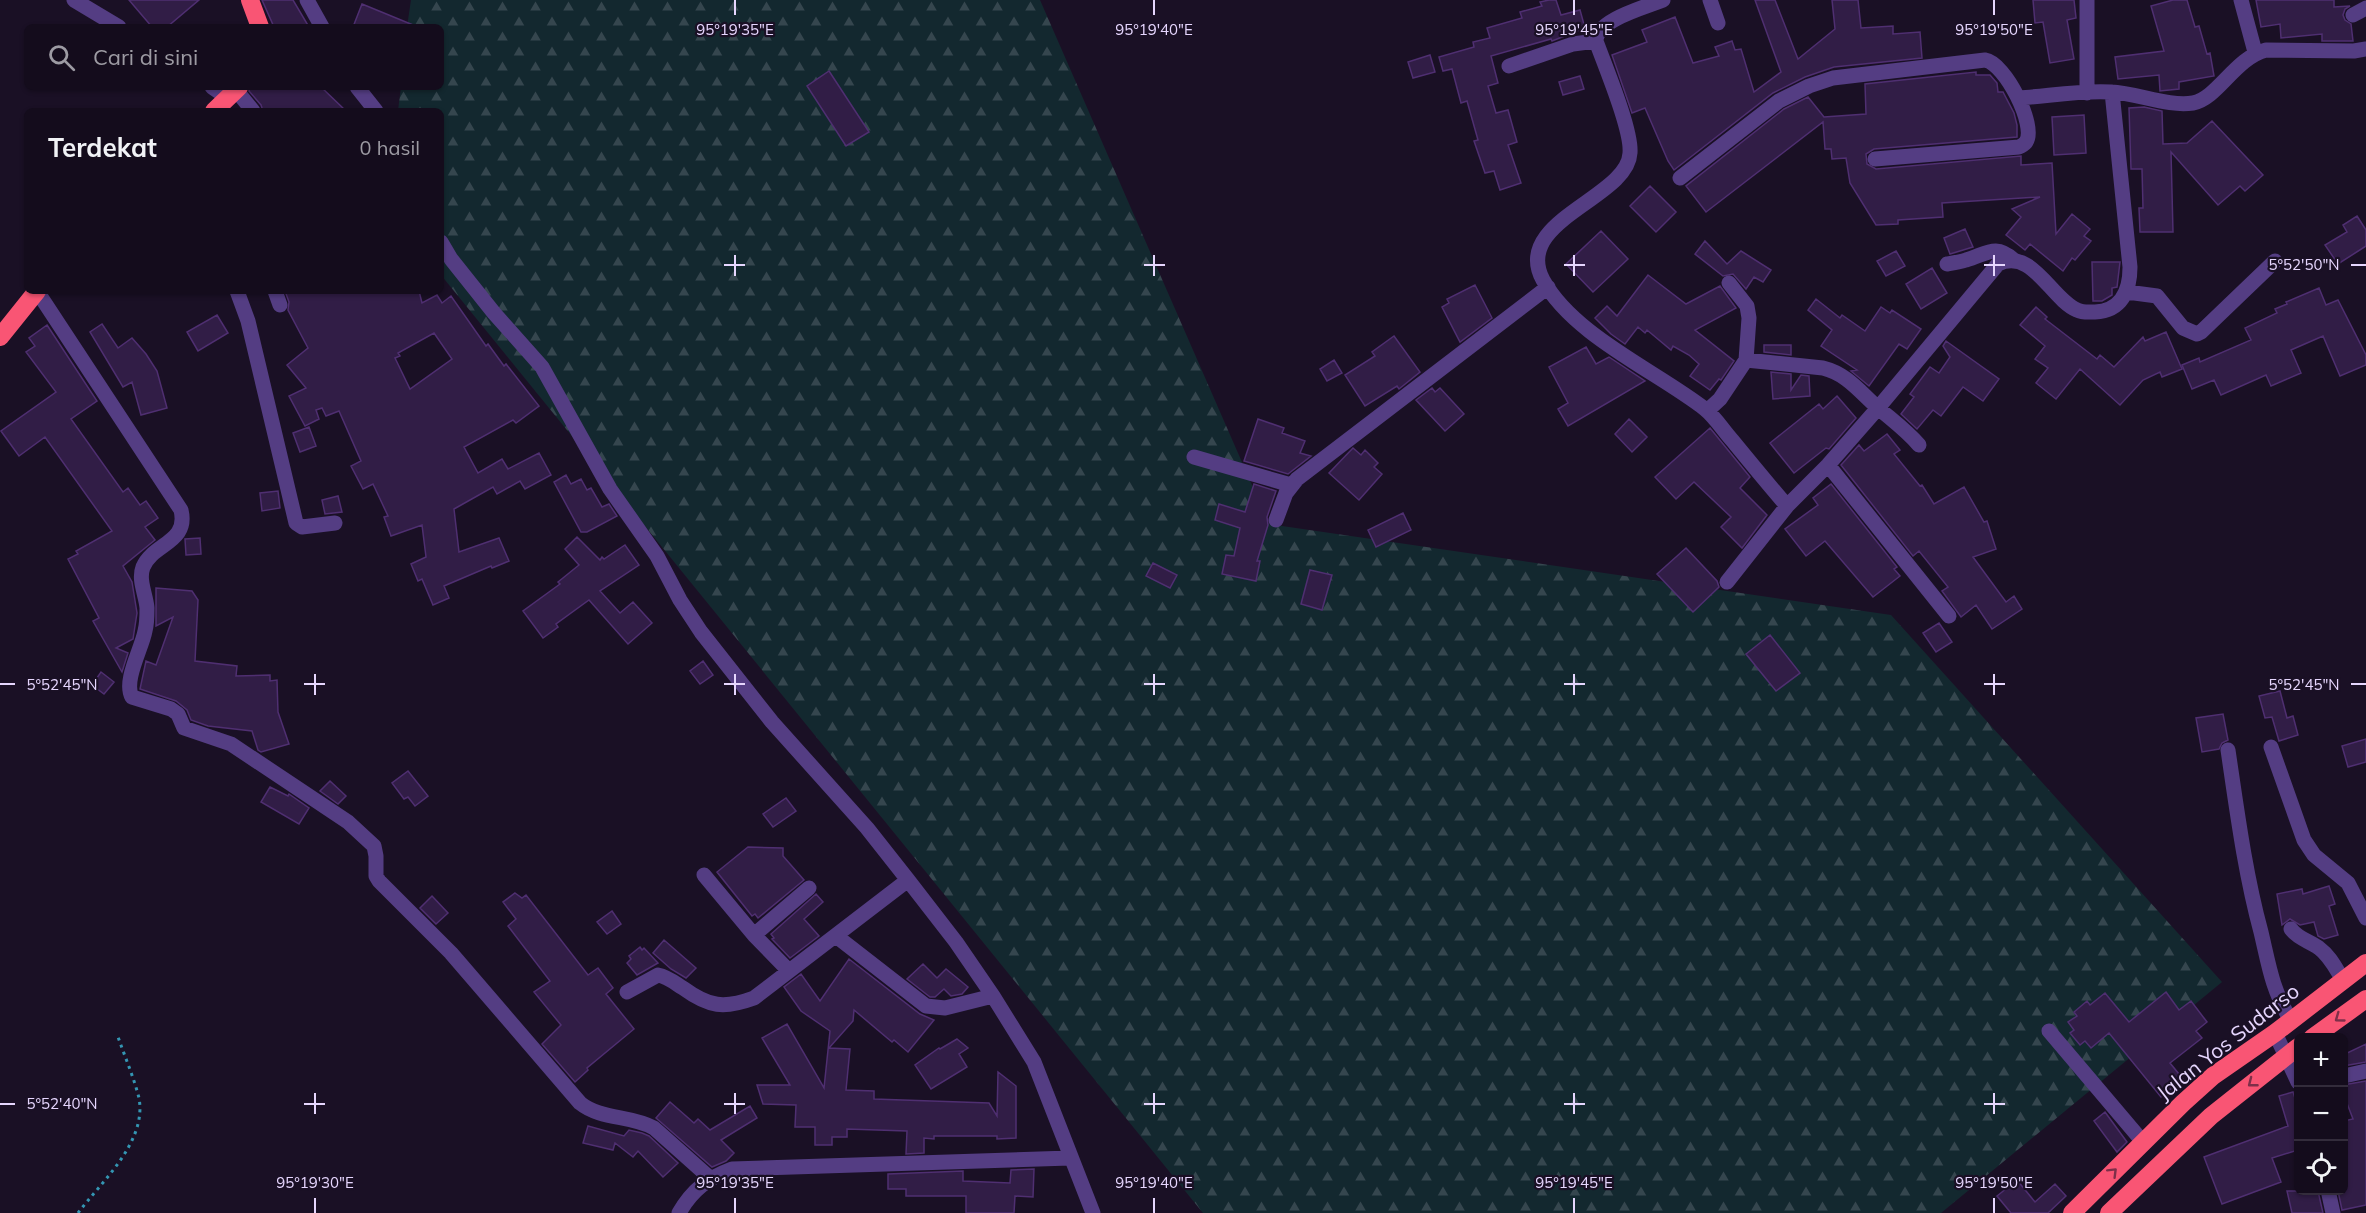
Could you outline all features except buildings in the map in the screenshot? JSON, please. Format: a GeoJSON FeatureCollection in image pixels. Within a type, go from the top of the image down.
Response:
{"type":"FeatureCollection","features":[{"type":"Feature","properties":{"kind":"highway"},"geometry":{"type":"LineString","coordinates":[[250,0],[259,24]]}},
{"type":"Feature","properties":{"kind":"highway"},"geometry":{"type":"LineString","coordinates":[[217,108],[234,92]]}},
{"type":"Feature","properties":{"kind":"highway"},"geometry":{"type":"LineString","coordinates":[[0,337],[35,294]]}},
{"type":"Feature","properties":{"kind":"highway","name":"Jalan Yos Sudarso"},"geometry":{"type":"LineString","coordinates":[[2072,1213],[2143,1142],[2213,1077],[2366,963]]}},
{"type":"Feature","properties":{"kind":"highway"},"geometry":{"type":"LineString","coordinates":[[2319,1033],[2366,999]]}},
{"type":"Feature","properties":{"kind":"highway"},"geometry":{"type":"LineString","coordinates":[[2109,1213],[2211,1116],[2292,1052]]}},
{"type":"Feature","properties":{"kind":"street"},"geometry":{"type":"LineString","coordinates":[[74,0],[114,24]]}},
{"type":"Feature","properties":{"kind":"street"},"geometry":{"type":"LineString","coordinates":[[307,0],[320,24]]}},
{"type":"Feature","properties":{"kind":"street"},"geometry":{"type":"LineString","coordinates":[[1663,0],[1600,28],[1596,41],[1629,136],[1630,155],[1626,168],[1615,179],[1541,242],[1537,254],[1538,268],[1548,287],[1581,324],[1707,411],[1787,506]]}},
{"type":"Feature","properties":{"kind":"street"},"geometry":{"type":"LineString","coordinates":[[1710,0],[1718,23]]}},
{"type":"Feature","properties":{"kind":"street"},"geometry":{"type":"LineString","coordinates":[[2087,0],[2087,93]]}},
{"type":"Feature","properties":{"kind":"street"},"geometry":{"type":"LineString","coordinates":[[2241,0],[2255,52]]}},
{"type":"Feature","properties":{"kind":"street"},"geometry":{"type":"LineString","coordinates":[[1509,66],[1573,44],[1596,41]]}},
{"type":"Feature","properties":{"kind":"street"},"geometry":{"type":"LineString","coordinates":[[2019,99],[2112,92],[2194,103],[2204,99],[2246,57],[2255,52],[2366,49]]}},
{"type":"Feature","properties":{"kind":"street"},"geometry":{"type":"LineString","coordinates":[[1680,178],[1779,101],[1809,86],[1833,78],[1985,60],[1995,63],[2019,99],[2029,134],[2026,142],[2019,147],[1875,159]]}},
{"type":"Feature","properties":{"kind":"street"},"geometry":{"type":"LineString","coordinates":[[359,90],[374,108]]}},
{"type":"Feature","properties":{"kind":"street"},"geometry":{"type":"LineString","coordinates":[[234,92],[249,108]]}},
{"type":"Feature","properties":{"kind":"street"},"geometry":{"type":"LineString","coordinates":[[1947,264],[1965,261],[1997,250],[2034,270],[2075,310],[2085,312],[2111,309],[2121,301],[2127,292],[2130,267],[2112,92]]}},
{"type":"Feature","properties":{"kind":"street"},"geometry":{"type":"LineString","coordinates":[[444,247],[480,295],[542,367],[610,489],[657,556],[680,600],[701,632],[772,722],[867,828],[957,942],[1034,1062],[1093,1213]]}},
{"type":"Feature","properties":{"kind":"street"},"geometry":{"type":"LineString","coordinates":[[1727,582],[1787,506],[1828,465],[1878,408],[1998,264],[2014,260]]}},
{"type":"Feature","properties":{"kind":"street"},"geometry":{"type":"LineString","coordinates":[[2127,292],[2157,296],[2182,328],[2197,334],[2275,261]]}},
{"type":"Feature","properties":{"kind":"street"},"geometry":{"type":"LineString","coordinates":[[1707,411],[1720,399],[1746,360],[1749,318],[1747,306],[1729,283]]}},
{"type":"Feature","properties":{"kind":"street"},"geometry":{"type":"LineString","coordinates":[[1276,520],[1291,484],[1548,287]]}},
{"type":"Feature","properties":{"kind":"street"},"geometry":{"type":"LineString","coordinates":[[39,294],[181,510],[182,527],[153,555],[142,571],[147,607],[146,631],[130,681],[129,691],[132,697],[171,709],[178,714],[184,728],[231,744],[348,822],[374,846],[375,876],[379,882],[451,953],[580,1103],[594,1112],[638,1120],[654,1128],[710,1178]]}},
{"type":"Feature","properties":{"kind":"street"},"geometry":{"type":"LineString","coordinates":[[238,294],[248,321],[296,523],[302,527],[335,524]]}},
{"type":"Feature","properties":{"kind":"street"},"geometry":{"type":"LineString","coordinates":[[1746,360],[1836,371],[1905,429],[1919,445]]}},
{"type":"Feature","properties":{"kind":"street"},"geometry":{"type":"LineString","coordinates":[[1194,457],[1291,484]]}},
{"type":"Feature","properties":{"kind":"street"},"geometry":{"type":"LineString","coordinates":[[1828,465],[1948,616]]}},
{"type":"Feature","properties":{"kind":"street"},"geometry":{"type":"LineString","coordinates":[[2271,747],[2304,840],[2314,855],[2348,883],[2366,918]]}},
{"type":"Feature","properties":{"kind":"street"},"geometry":{"type":"LineString","coordinates":[[2228,750],[2252,904],[2270,977],[2278,999],[2290,1019]]}},
{"type":"Feature","properties":{"kind":"street"},"geometry":{"type":"LineString","coordinates":[[704,875],[754,935],[789,970]]}},
{"type":"Feature","properties":{"kind":"street"},"geometry":{"type":"LineString","coordinates":[[627,992],[658,975],[705,1002],[718,1006],[734,1005],[754,998],[908,880]]}},
{"type":"Feature","properties":{"kind":"street"},"geometry":{"type":"LineString","coordinates":[[754,935],[809,888]]}},
{"type":"Feature","properties":{"kind":"street"},"geometry":{"type":"LineString","coordinates":[[2291,929],[2295,934],[2318,947],[2343,980]]}},
{"type":"Feature","properties":{"kind":"street"},"geometry":{"type":"LineString","coordinates":[[836,936],[926,1006],[945,1008],[993,996]]}},
{"type":"Feature","properties":{"kind":"street"},"geometry":{"type":"LineString","coordinates":[[2049,1031],[2143,1142]]}},
{"type":"Feature","properties":{"kind":"street"},"geometry":{"type":"LineString","coordinates":[[2275,1033],[2292,1052]]}},
{"type":"Feature","properties":{"kind":"street"},"geometry":{"type":"LineString","coordinates":[[2348,1075],[2366,1071]]}},
{"type":"Feature","properties":{"kind":"street"},"geometry":{"type":"LineString","coordinates":[[679,1213],[685,1202],[710,1178],[732,1169],[746,1167],[1070,1158]]}},
{"type":"Feature","properties":{"kind":"street"},"geometry":{"type":"LineString","coordinates":[[2329,1195],[2333,1213]]}},
{"type":"Feature","properties":{"kind":"path"},"geometry":{"type":"LineString","coordinates":[[78,1213],[125,1154],[138,1128],[139,1098],[118,1037]]}},
{"type":"Feature","properties":{"kind":"green space"},"geometry":{"type":"Polygon","coordinates":[[[411,0],[1040,0],[1269,524],[1891,615],[2222,982],[1941,1213],[1203,1213],[444,279],[444,108],[398,108],[401,90],[444,90],[444,24],[407,24],[411,0]]]}}]}
